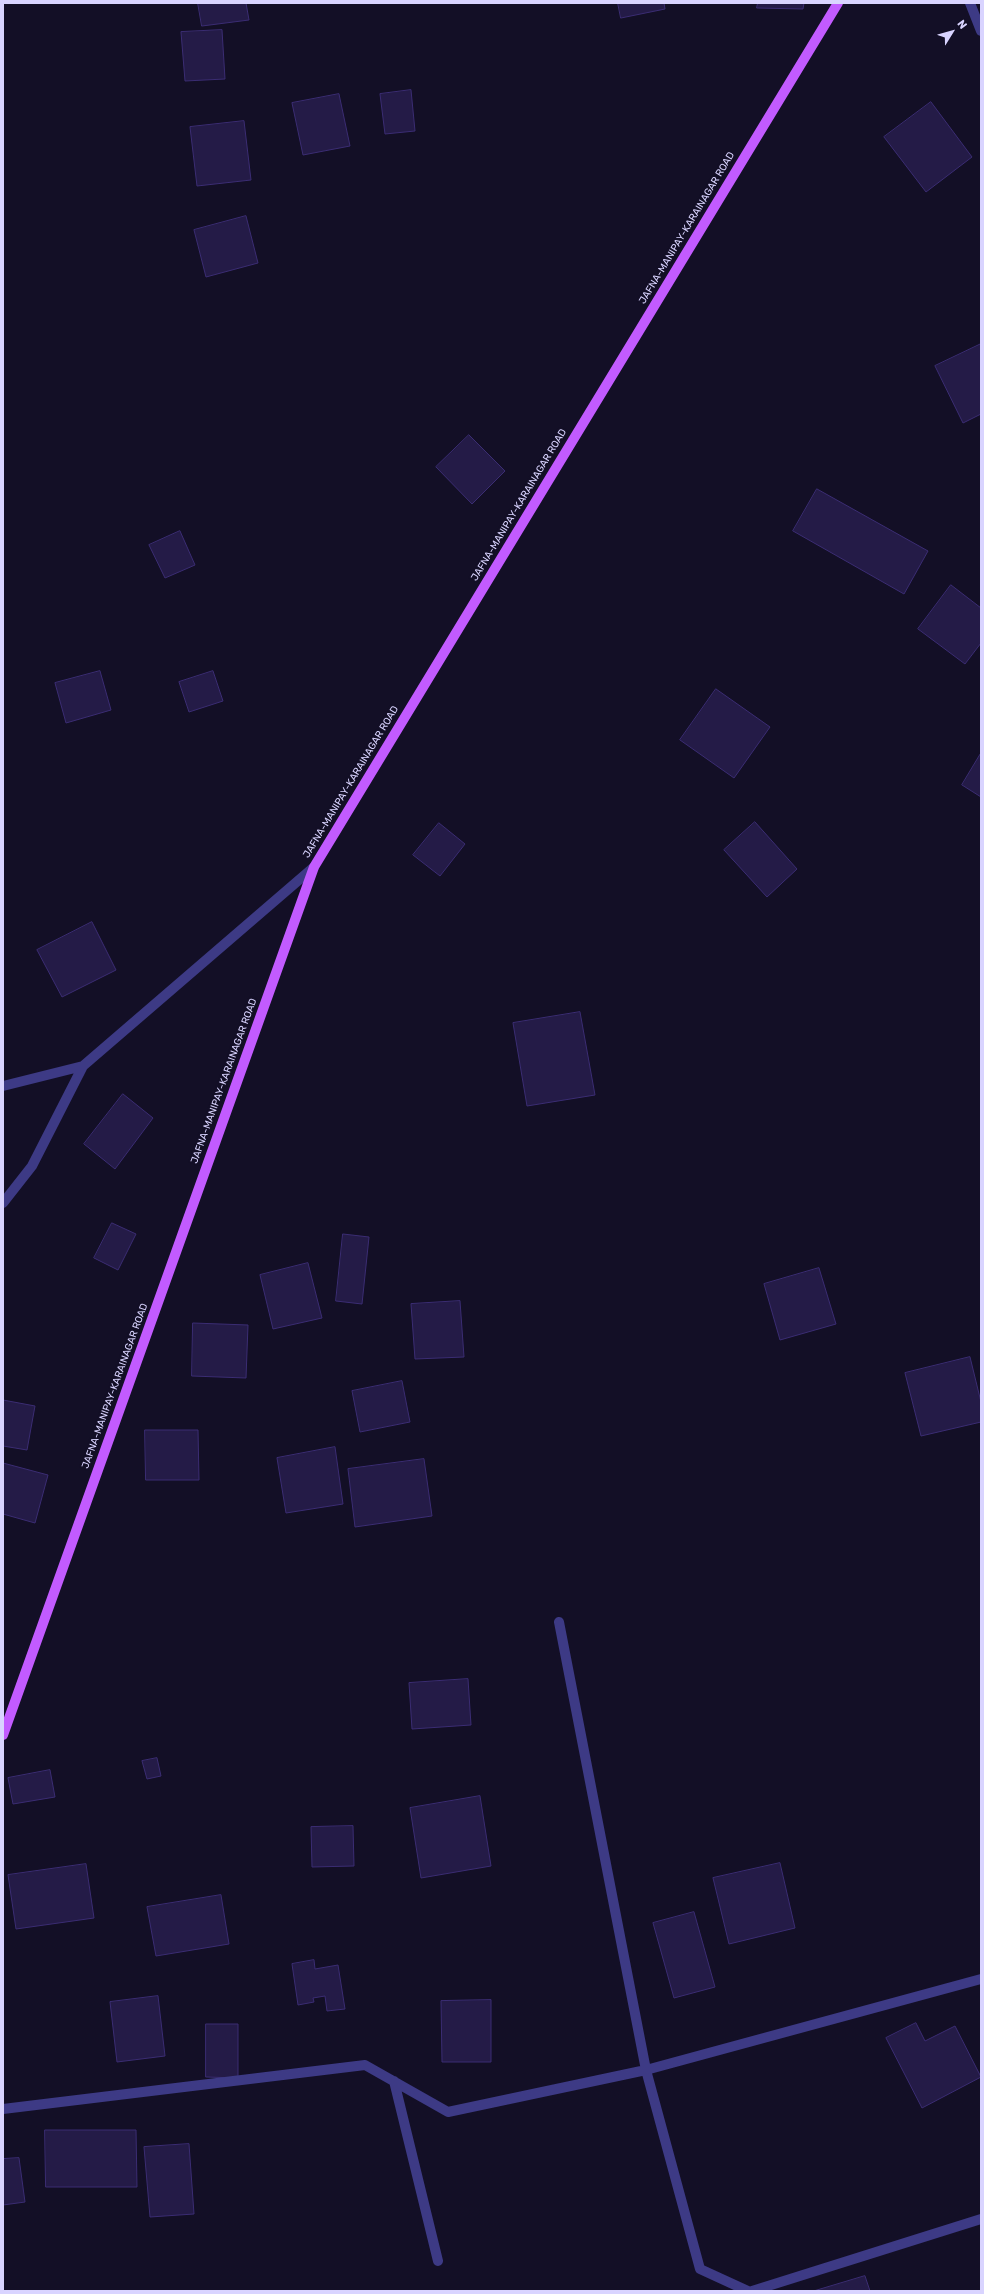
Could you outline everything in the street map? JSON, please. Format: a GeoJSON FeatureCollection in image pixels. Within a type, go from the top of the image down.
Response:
{"type":"FeatureCollection","features":[{"type":"Feature","properties":{"kind":"main road","name":"JAFNA-MANIPAY-KARAINAGAR ROAD"},"geometry":{"type":"LineString","coordinates":[[3,1735],[314,867],[838,3]]}},
{"type":"Feature","properties":{"kind":"street"},"geometry":{"type":"LineString","coordinates":[[970,3],[981,31]]}},
{"type":"Feature","properties":{"kind":"street"},"geometry":{"type":"LineString","coordinates":[[3,1203],[32,1166],[83,1066],[314,867]]}},
{"type":"Feature","properties":{"kind":"street"},"geometry":{"type":"LineString","coordinates":[[3,1086],[83,1066]]}},
{"type":"Feature","properties":{"kind":"street"},"geometry":{"type":"LineString","coordinates":[[559,1622],[646,2070],[700,2269],[748,2291]]}},
{"type":"Feature","properties":{"kind":"street"},"geometry":{"type":"LineString","coordinates":[[3,2109],[366,2066],[448,2112],[646,2070],[981,1979]]}},
{"type":"Feature","properties":{"kind":"street"},"geometry":{"type":"LineString","coordinates":[[394,2081],[438,2261]]}},
{"type":"Feature","properties":{"kind":"street"},"geometry":{"type":"LineString","coordinates":[[752,2291],[981,2219]]}},
{"type":"Feature","properties":{"kind":"building"},"geometry":{"type":"Polygon","coordinates":[[[198,3],[246,3],[249,20],[202,26],[198,3]]]}},
{"type":"Feature","properties":{"kind":"building"},"geometry":{"type":"Polygon","coordinates":[[[618,3],[664,3],[665,9],[621,18],[618,3]]]}},
{"type":"Feature","properties":{"kind":"building"},"geometry":{"type":"Polygon","coordinates":[[[758,3],[804,3],[803,9],[757,8],[758,3]]]}},
{"type":"Feature","properties":{"kind":"building"},"geometry":{"type":"Polygon","coordinates":[[[222,30],[225,79],[185,81],[181,32],[222,30]]]}},
{"type":"Feature","properties":{"kind":"building"},"geometry":{"type":"Polygon","coordinates":[[[411,90],[415,131],[385,134],[380,94],[411,90]]]}},
{"type":"Feature","properties":{"kind":"building"},"geometry":{"type":"Polygon","coordinates":[[[339,94],[350,146],[303,155],[292,103],[339,94]]]}},
{"type":"Feature","properties":{"kind":"building"},"geometry":{"type":"Polygon","coordinates":[[[931,102],[972,157],[926,192],[884,137],[931,102]]]}},
{"type":"Feature","properties":{"kind":"building"},"geometry":{"type":"Polygon","coordinates":[[[244,121],[251,180],[197,186],[190,127],[244,121]]]}},
{"type":"Feature","properties":{"kind":"building"},"geometry":{"type":"Polygon","coordinates":[[[246,216],[258,263],[206,277],[194,230],[246,216]]]}},
{"type":"Feature","properties":{"kind":"building"},"geometry":{"type":"Polygon","coordinates":[[[981,344],[981,414],[963,423],[935,366],[981,344]]]}},
{"type":"Feature","properties":{"kind":"building"},"geometry":{"type":"Polygon","coordinates":[[[469,435],[505,471],[472,504],[436,467],[469,435]]]}},
{"type":"Feature","properties":{"kind":"building"},"geometry":{"type":"Polygon","coordinates":[[[817,489],[928,551],[904,594],[793,531],[817,489]]]}},
{"type":"Feature","properties":{"kind":"building"},"geometry":{"type":"Polygon","coordinates":[[[180,531],[195,565],[165,578],[149,545],[180,531]]]}},
{"type":"Feature","properties":{"kind":"building"},"geometry":{"type":"Polygon","coordinates":[[[951,585],[981,608],[981,643],[965,664],[918,629],[951,585]]]}},
{"type":"Feature","properties":{"kind":"building"},"geometry":{"type":"Polygon","coordinates":[[[100,671],[111,710],[66,723],[55,683],[100,671]]]}},
{"type":"Feature","properties":{"kind":"building"},"geometry":{"type":"Polygon","coordinates":[[[213,671],[223,701],[189,712],[179,682],[213,671]]]}},
{"type":"Feature","properties":{"kind":"building"},"geometry":{"type":"Polygon","coordinates":[[[716,689],[770,727],[734,778],[680,740],[716,689]]]}},
{"type":"Feature","properties":{"kind":"building"},"geometry":{"type":"Polygon","coordinates":[[[981,753],[981,797],[962,785],[981,753]]]}},
{"type":"Feature","properties":{"kind":"building"},"geometry":{"type":"Polygon","coordinates":[[[755,822],[797,869],[767,897],[724,850],[755,822]]]}},
{"type":"Feature","properties":{"kind":"building"},"geometry":{"type":"Polygon","coordinates":[[[439,823],[465,844],[440,876],[413,855],[439,823]]]}},
{"type":"Feature","properties":{"kind":"building"},"geometry":{"type":"Polygon","coordinates":[[[92,922],[116,970],[62,997],[37,950],[92,922]]]}},
{"type":"Feature","properties":{"kind":"building"},"geometry":{"type":"Polygon","coordinates":[[[580,1012],[595,1095],[527,1106],[513,1023],[580,1012]]]}},
{"type":"Feature","properties":{"kind":"building"},"geometry":{"type":"Polygon","coordinates":[[[123,1094],[153,1118],[115,1169],[84,1144],[123,1094]]]}},
{"type":"Feature","properties":{"kind":"building"},"geometry":{"type":"Polygon","coordinates":[[[112,1223],[136,1234],[118,1270],[94,1258],[112,1223]]]}},
{"type":"Feature","properties":{"kind":"building"},"geometry":{"type":"Polygon","coordinates":[[[343,1234],[369,1237],[362,1304],[336,1301],[343,1234]]]}},
{"type":"Feature","properties":{"kind":"building"},"geometry":{"type":"Polygon","coordinates":[[[308,1263],[322,1318],[273,1329],[260,1275],[308,1263]]]}},
{"type":"Feature","properties":{"kind":"building"},"geometry":{"type":"Polygon","coordinates":[[[819,1268],[836,1324],[780,1340],[764,1284],[819,1268]]]}},
{"type":"Feature","properties":{"kind":"building"},"geometry":{"type":"Polygon","coordinates":[[[460,1301],[464,1357],[415,1359],[411,1304],[460,1301]]]}},
{"type":"Feature","properties":{"kind":"building"},"geometry":{"type":"Polygon","coordinates":[[[193,1323],[248,1325],[246,1378],[192,1376],[193,1323]]]}},
{"type":"Feature","properties":{"kind":"building"},"geometry":{"type":"Polygon","coordinates":[[[970,1357],[981,1402],[981,1422],[921,1436],[905,1373],[970,1357]]]}},
{"type":"Feature","properties":{"kind":"building"},"geometry":{"type":"Polygon","coordinates":[[[402,1381],[410,1422],[360,1432],[352,1391],[402,1381]]]}},
{"type":"Feature","properties":{"kind":"building"},"geometry":{"type":"Polygon","coordinates":[[[3,1400],[35,1406],[27,1450],[3,1446],[3,1400]]]}},
{"type":"Feature","properties":{"kind":"building"},"geometry":{"type":"Polygon","coordinates":[[[145,1430],[198,1430],[199,1480],[146,1480],[145,1430]]]}},
{"type":"Feature","properties":{"kind":"building"},"geometry":{"type":"Polygon","coordinates":[[[335,1447],[343,1504],[286,1513],[277,1458],[335,1447]]]}},
{"type":"Feature","properties":{"kind":"building"},"geometry":{"type":"Polygon","coordinates":[[[424,1459],[432,1516],[355,1527],[348,1469],[424,1459]]]}},
{"type":"Feature","properties":{"kind":"building"},"geometry":{"type":"Polygon","coordinates":[[[3,1463],[48,1475],[35,1523],[3,1514],[3,1463]]]}},
{"type":"Feature","properties":{"kind":"building"},"geometry":{"type":"Polygon","coordinates":[[[468,1679],[471,1725],[412,1729],[409,1683],[468,1679]]]}},
{"type":"Feature","properties":{"kind":"building"},"geometry":{"type":"Polygon","coordinates":[[[157,1758],[161,1776],[147,1779],[142,1761],[157,1758]]]}},
{"type":"Feature","properties":{"kind":"building"},"geometry":{"type":"Polygon","coordinates":[[[50,1770],[55,1797],[13,1804],[8,1778],[50,1770]]]}},
{"type":"Feature","properties":{"kind":"building"},"geometry":{"type":"Polygon","coordinates":[[[480,1796],[491,1866],[421,1878],[410,1808],[480,1796]]]}},
{"type":"Feature","properties":{"kind":"building"},"geometry":{"type":"Polygon","coordinates":[[[353,1826],[354,1866],[312,1867],[311,1827],[353,1826]]]}},
{"type":"Feature","properties":{"kind":"building"},"geometry":{"type":"Polygon","coordinates":[[[780,1863],[795,1928],[729,1944],[713,1878],[780,1863]]]}},
{"type":"Feature","properties":{"kind":"building"},"geometry":{"type":"Polygon","coordinates":[[[86,1864],[94,1918],[16,1929],[8,1875],[86,1864]]]}},
{"type":"Feature","properties":{"kind":"building"},"geometry":{"type":"Polygon","coordinates":[[[221,1895],[229,1944],[156,1956],[147,1907],[221,1895]]]}},
{"type":"Feature","properties":{"kind":"building"},"geometry":{"type":"Polygon","coordinates":[[[694,1912],[715,1987],[674,1998],[653,1923],[694,1912]]]}},
{"type":"Feature","properties":{"kind":"building"},"geometry":{"type":"Polygon","coordinates":[[[314,1960],[315,1969],[338,1965],[345,2009],[327,2011],[325,1996],[313,1998],[314,2002],[298,2005],[292,1964],[314,1960]]]}},
{"type":"Feature","properties":{"kind":"building"},"geometry":{"type":"Polygon","coordinates":[[[158,1996],[165,2056],[117,2062],[110,2002],[158,1996]]]}},
{"type":"Feature","properties":{"kind":"building"},"geometry":{"type":"Polygon","coordinates":[[[491,2000],[491,2062],[442,2062],[441,2001],[491,2000]]]}},
{"type":"Feature","properties":{"kind":"building"},"geometry":{"type":"Polygon","coordinates":[[[916,2023],[925,2041],[955,2026],[981,2077],[922,2108],[886,2038],[916,2023]]]}},
{"type":"Feature","properties":{"kind":"building"},"geometry":{"type":"Polygon","coordinates":[[[206,2024],[238,2024],[238,2078],[206,2077],[206,2024]]]}},
{"type":"Feature","properties":{"kind":"building"},"geometry":{"type":"Polygon","coordinates":[[[45,2130],[136,2130],[137,2187],[46,2187],[45,2130]]]}},
{"type":"Feature","properties":{"kind":"building"},"geometry":{"type":"Polygon","coordinates":[[[189,2144],[194,2214],[150,2217],[144,2147],[189,2144]]]}},
{"type":"Feature","properties":{"kind":"building"},"geometry":{"type":"Polygon","coordinates":[[[19,2158],[25,2202],[3,2205],[3,2159],[19,2158]]]}},
{"type":"Feature","properties":{"kind":"building"},"geometry":{"type":"Polygon","coordinates":[[[865,2276],[870,2291],[814,2291],[865,2276]]]}}]}
